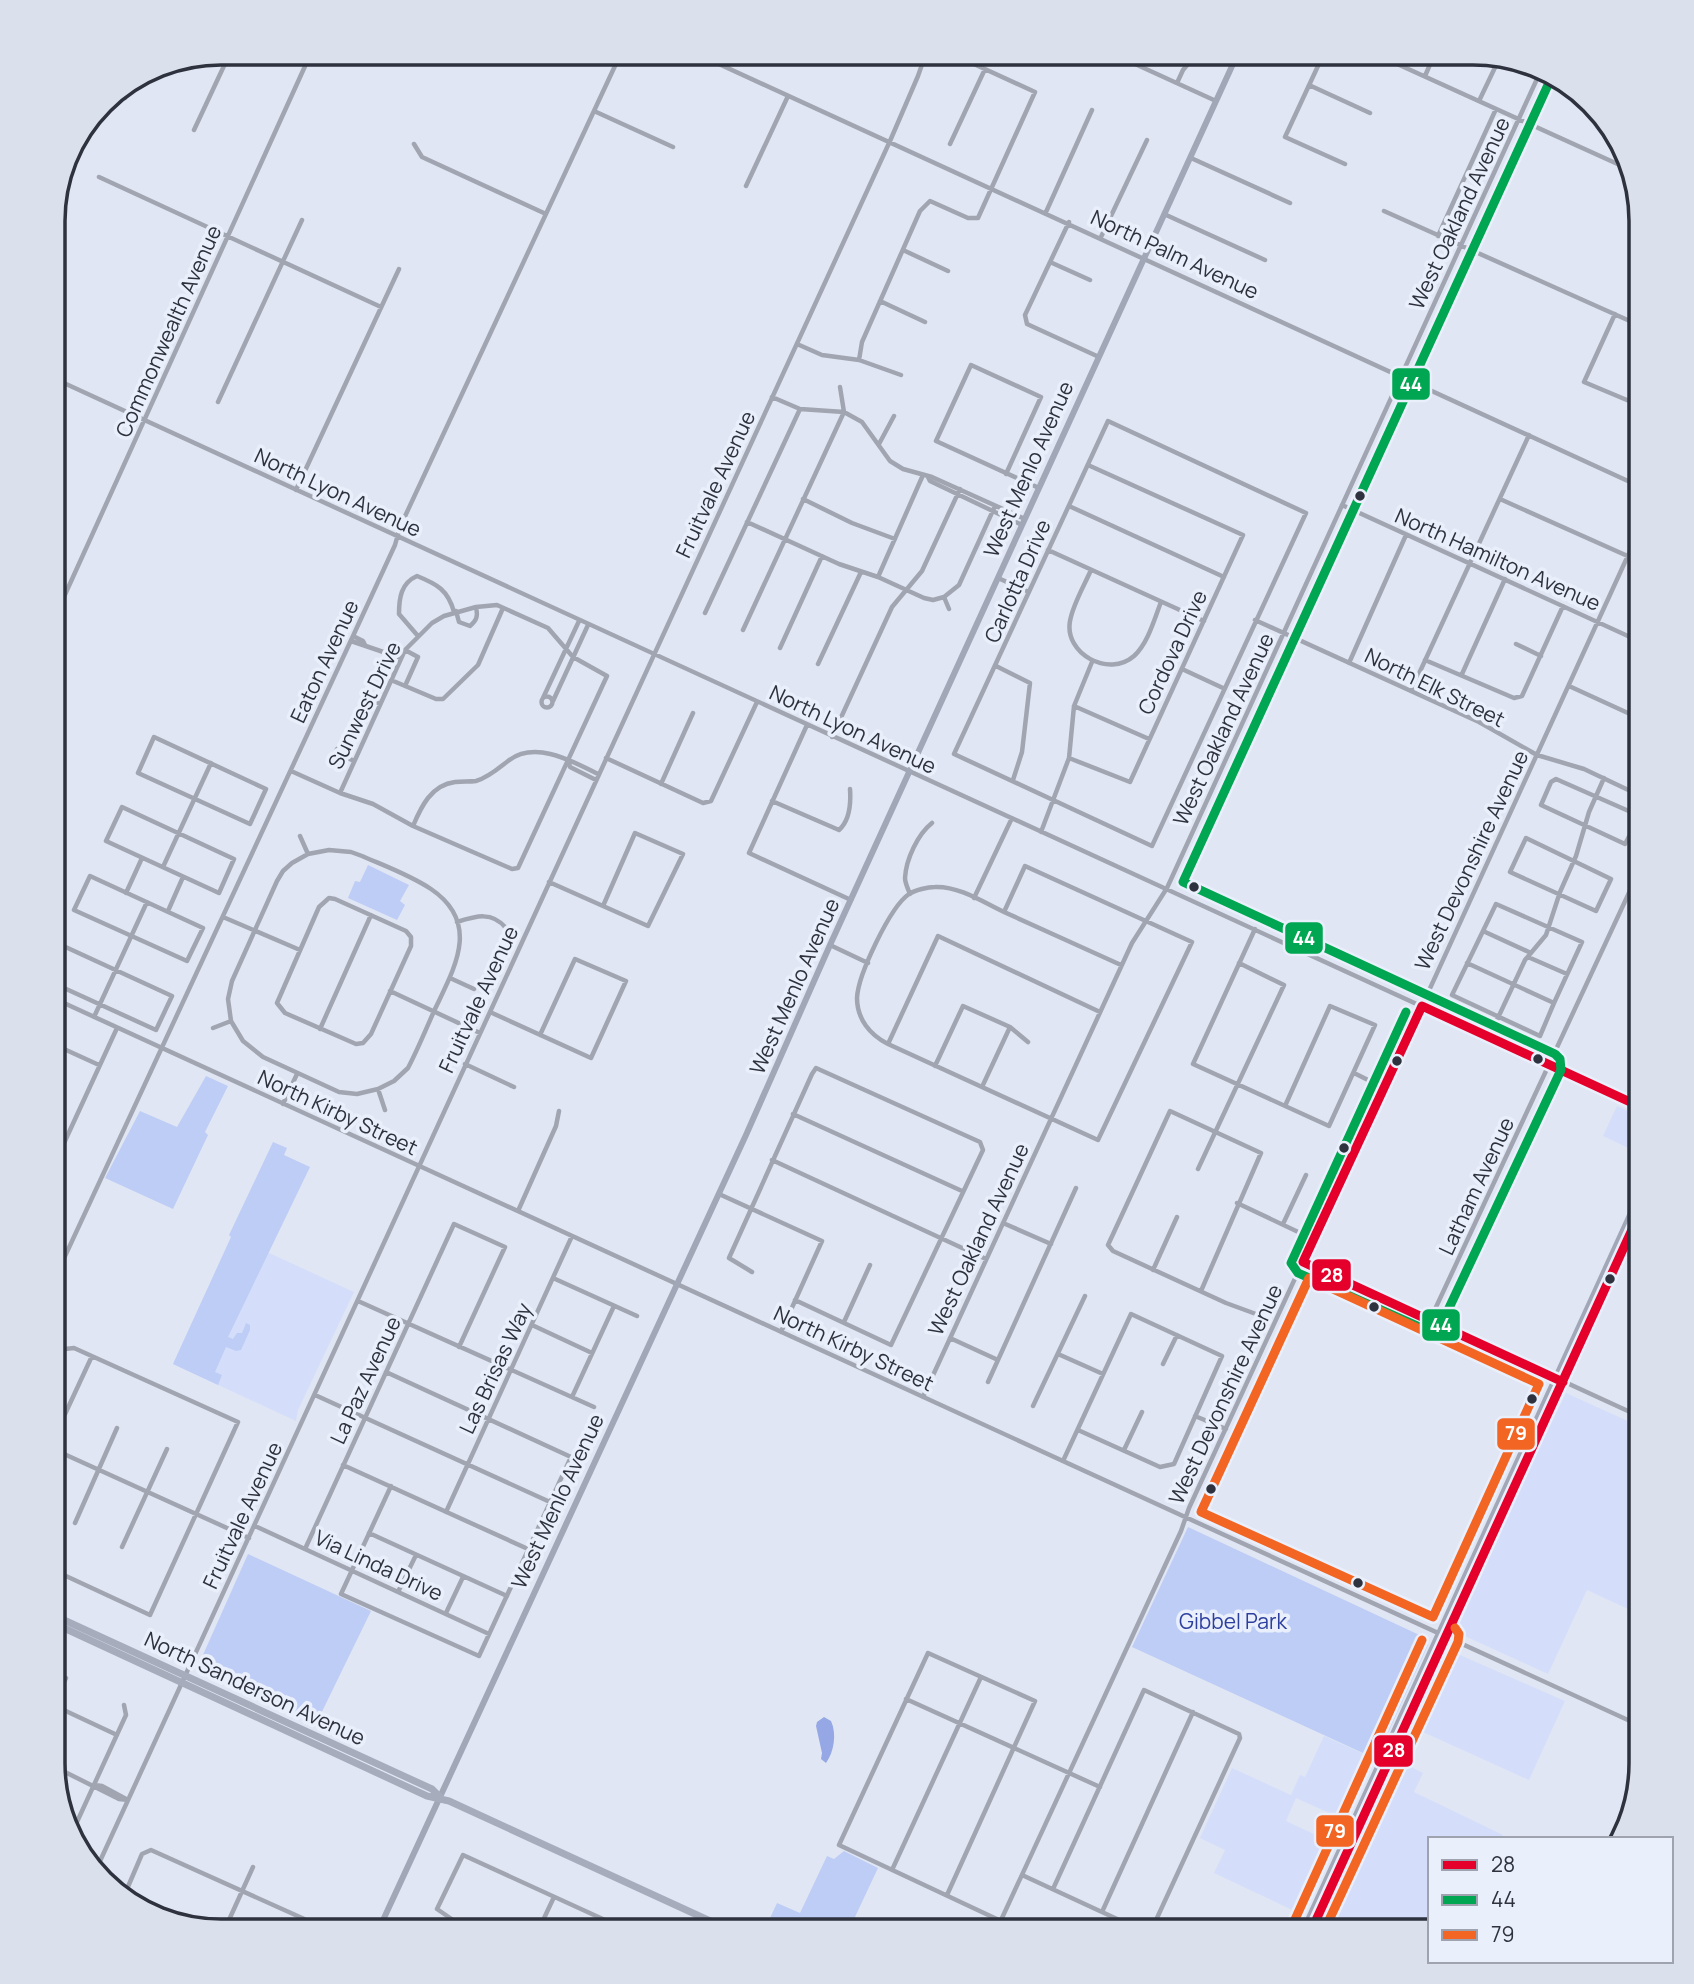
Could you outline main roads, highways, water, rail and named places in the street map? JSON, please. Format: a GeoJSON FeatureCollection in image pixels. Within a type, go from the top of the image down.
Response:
{"type":"FeatureCollection","features":[{"type":"Feature","properties":{"kind":"highway","name":"North Sanderson Avenue"},"geometry":{"type":"LineString","coordinates":[[65,1621],[284,1730],[427,1796],[440,1797],[706,1919]]}},
{"type":"Feature","properties":{"kind":"highway","name":"North Sanderson Avenue"},"geometry":{"type":"LineString","coordinates":[[65,1629],[316,1736],[432,1789],[440,1797]]}},
{"type":"Feature","properties":{"kind":"highway"},"geometry":{"type":"LineString","coordinates":[[284,1730],[287,1727],[312,1738],[316,1736]]}},
{"type":"Feature","properties":{"kind":"main road","name":"West Menlo Avenue"},"geometry":{"type":"LineString","coordinates":[[384,1919],[677,1284],[1232,65]]}},
{"type":"Feature","properties":{"kind":"main road"},"geometry":{"type":"LineString","coordinates":[[1317,1919],[1563,1382],[1629,1224]]}},
{"type":"Feature","properties":{"kind":"main road"},"geometry":{"type":"LineString","coordinates":[[1309,1919],[1555,1378],[1629,1233]]}},
{"type":"Feature","properties":{"kind":"main road"},"geometry":{"type":"LineString","coordinates":[[1496,1529],[1498,1512],[1516,1472],[1517,1462]]}},
{"type":"Feature","properties":{"kind":"main road"},"geometry":{"type":"LineString","coordinates":[[1474,1577],[1476,1562],[1492,1529],[1492,1517]]}},
{"type":"Feature","properties":{"kind":"main road"},"geometry":{"type":"LineString","coordinates":[[1373,1798],[1371,1792],[1378,1778],[1377,1768]]}},
{"type":"Feature","properties":{"kind":"main road"},"geometry":{"type":"LineString","coordinates":[[1350,1846],[1362,1812],[1359,1809]]}},
{"type":"Feature","properties":{"kind":"park label","name":"Gibbel Park"},"geometry":{"type":"Point","coordinates":[1233,1621]}}]}
